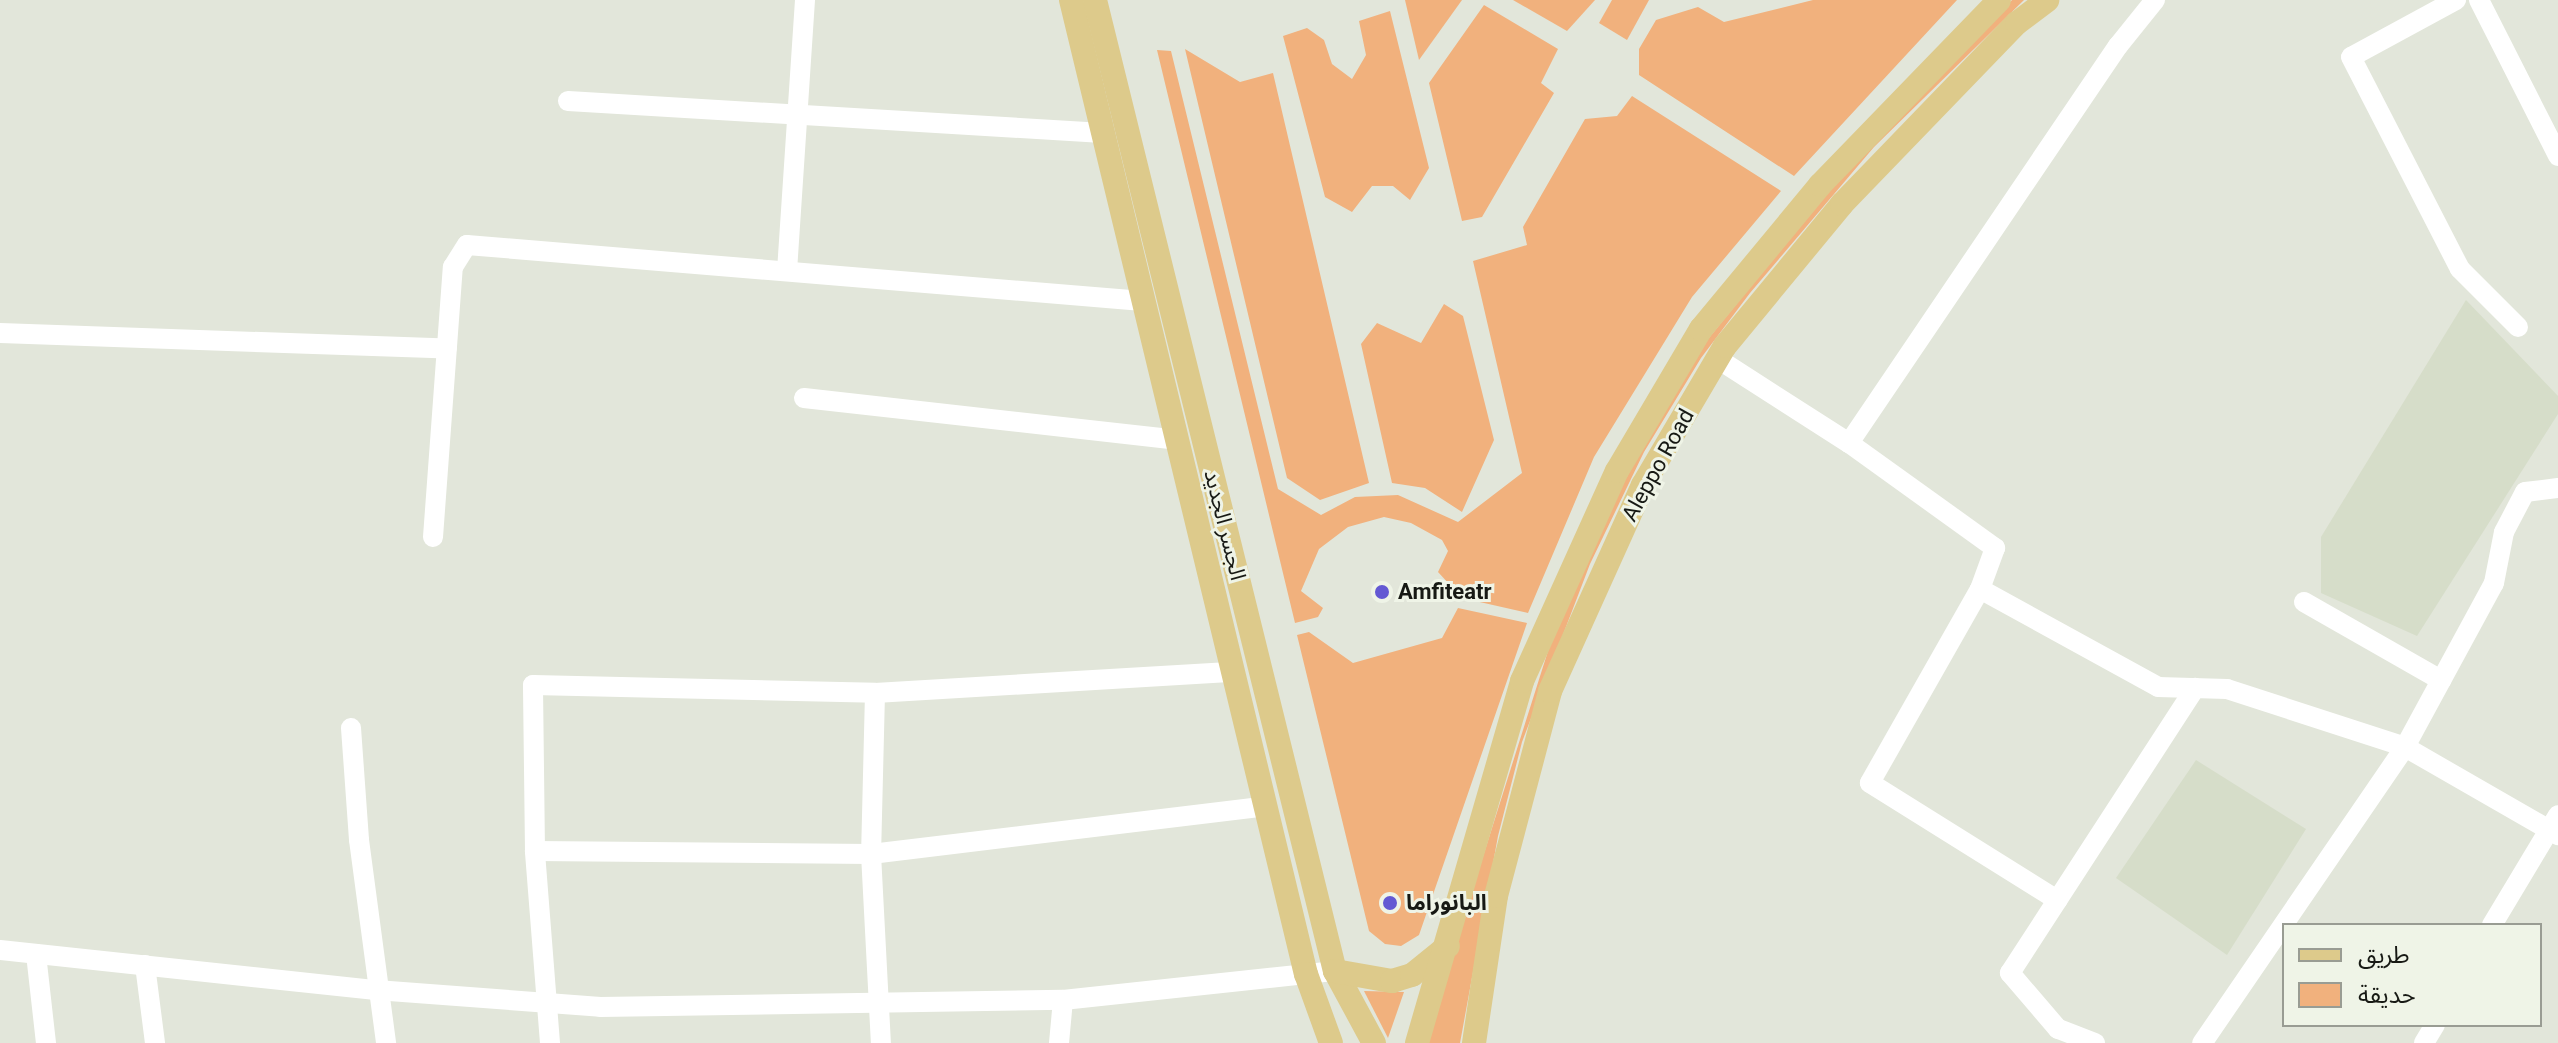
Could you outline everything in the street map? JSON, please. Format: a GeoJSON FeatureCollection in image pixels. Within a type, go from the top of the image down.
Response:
{"type":"FeatureCollection","features":[{"type":"Feature","properties":{"kind":"main road","name":"الجسر الجديد"},"geometry":{"type":"LineString","coordinates":[[1071,0],[1306,974],[1331,1043]]}},
{"type":"Feature","properties":{"kind":"main road","name":"الجسر الجديد"},"geometry":{"type":"LineString","coordinates":[[1095,0],[1335,971],[1374,1043]]}},
{"type":"Feature","properties":{"kind":"main road","name":"Aleppo Road"},"geometry":{"type":"LineString","coordinates":[[1417,1043],[1448,946],[1522,681],[1617,471],[1711,317],[1820,185],[1999,0]]}},
{"type":"Feature","properties":{"kind":"main road","name":"Aleppo Road"},"geometry":{"type":"LineString","coordinates":[[1474,1043],[1496,896],[1550,691],[1643,485],[1718,359],[1842,204],[2017,23],[2047,0]]}},
{"type":"Feature","properties":{"kind":"main road"},"geometry":{"type":"LineString","coordinates":[[1335,971],[1392,981],[1412,975],[1448,946]]}},
{"type":"Feature","properties":{"kind":"street"},"geometry":{"type":"LineString","coordinates":[[787,271],[805,0]]}},
{"type":"Feature","properties":{"kind":"street"},"geometry":{"type":"LineString","coordinates":[[1849,443],[2118,46],[2155,0]]}},
{"type":"Feature","properties":{"kind":"street"},"geometry":{"type":"LineString","coordinates":[[2456,0],[2351,57],[2460,269],[2518,327]]}},
{"type":"Feature","properties":{"kind":"street"},"geometry":{"type":"LineString","coordinates":[[2479,0],[2558,156]]}},
{"type":"Feature","properties":{"kind":"street"},"geometry":{"type":"LineString","coordinates":[[568,101],[1103,133]]}},
{"type":"Feature","properties":{"kind":"street"},"geometry":{"type":"LineString","coordinates":[[433,537],[453,267],[467,245],[1143,301]]}},
{"type":"Feature","properties":{"kind":"street"},"geometry":{"type":"LineString","coordinates":[[0,333],[447,349]]}},
{"type":"Feature","properties":{"kind":"street"},"geometry":{"type":"LineString","coordinates":[[1718,359],[1849,443],[1995,548],[1980,589],[1870,783],[2057,900]]}},
{"type":"Feature","properties":{"kind":"street"},"geometry":{"type":"LineString","coordinates":[[804,398],[1177,440]]}},
{"type":"Feature","properties":{"kind":"street"},"geometry":{"type":"LineString","coordinates":[[2284,923],[2405,747],[2494,583],[2504,532],[2525,492],[2558,488]]}},
{"type":"Feature","properties":{"kind":"street"},"geometry":{"type":"LineString","coordinates":[[1980,589],[2158,687],[2227,689],[2405,747],[2554,826],[2493,923]]}},
{"type":"Feature","properties":{"kind":"street"},"geometry":{"type":"LineString","coordinates":[[2304,602],[2441,680]]}},
{"type":"Feature","properties":{"kind":"street"},"geometry":{"type":"LineString","coordinates":[[550,1043],[535,851],[533,685],[875,693],[1233,672]]}},
{"type":"Feature","properties":{"kind":"street"},"geometry":{"type":"LineString","coordinates":[[2095,1043],[2058,1029],[2010,973],[2195,688]]}},
{"type":"Feature","properties":{"kind":"street"},"geometry":{"type":"LineString","coordinates":[[875,693],[871,854],[881,1043]]}},
{"type":"Feature","properties":{"kind":"street"},"geometry":{"type":"LineString","coordinates":[[351,728],[376,990],[386,1043]]}},
{"type":"Feature","properties":{"kind":"street"},"geometry":{"type":"LineString","coordinates":[[535,851],[871,854],[1265,806]]}},
{"type":"Feature","properties":{"kind":"street"},"geometry":{"type":"LineString","coordinates":[[2201,1043],[2282,925]]}},
{"type":"Feature","properties":{"kind":"street"},"geometry":{"type":"LineString","coordinates":[[0,950],[376,990],[546,1003],[1063,1000],[1335,971]]}},
{"type":"Feature","properties":{"kind":"street"},"geometry":{"type":"LineString","coordinates":[[36,954],[46,1043]]}},
{"type":"Feature","properties":{"kind":"street"},"geometry":{"type":"LineString","coordinates":[[145,965],[155,1043]]}},
{"type":"Feature","properties":{"kind":"street"},"geometry":{"type":"LineString","coordinates":[[1059,1043],[1063,1000]]}},
{"type":"Feature","properties":{"kind":"shaded area"},"geometry":{"type":"Polygon","coordinates":[[[2466,300],[2558,396],[2558,414],[2417,636],[2321,593],[2321,537],[2466,300]]]}},
{"type":"Feature","properties":{"kind":"shaded area"},"geometry":{"type":"Polygon","coordinates":[[[2196,760],[2306,829],[2227,955],[2116,878],[2196,760]]]}},
{"type":"Feature","properties":{"kind":"green space"},"geometry":{"type":"Polygon","coordinates":[[[1405,0],[1462,0],[1419,60],[1405,0]]]}},
{"type":"Feature","properties":{"kind":"green space"},"geometry":{"type":"Polygon","coordinates":[[[1513,0],[1595,0],[1567,31],[1513,0]]]}},
{"type":"Feature","properties":{"kind":"green space"},"geometry":{"type":"Polygon","coordinates":[[[1612,0],[1649,0],[1627,40],[1599,23],[1612,0]]]}},
{"type":"Feature","properties":{"kind":"green space"},"geometry":{"type":"Polygon","coordinates":[[[1813,0],[1957,0],[1794,176],[1639,75],[1639,49],[1656,20],[1698,7],[1724,22],[1813,0]]]}},
{"type":"Feature","properties":{"kind":"green space"},"geometry":{"type":"Polygon","coordinates":[[[2012,0],[2024,0],[1874,147],[1750,293],[1701,358],[1644,452],[1590,564],[1522,742],[1498,836],[1460,1043],[1424,1043],[1548,651],[1585,560],[1648,434],[1696,354],[1826,193],[2012,0]]]}},
{"type":"Feature","properties":{"kind":"green space"},"geometry":{"type":"Polygon","coordinates":[[[1484,5],[1558,49],[1541,83],[1554,93],[1482,217],[1462,221],[1429,83],[1484,5]]]}},
{"type":"Feature","properties":{"kind":"green space"},"geometry":{"type":"Polygon","coordinates":[[[1390,11],[1429,168],[1410,200],[1393,186],[1372,186],[1352,212],[1325,197],[1283,36],[1307,28],[1324,40],[1332,64],[1352,79],[1366,55],[1359,21],[1390,11]]]}},
{"type":"Feature","properties":{"kind":"green space"},"geometry":{"type":"Polygon","coordinates":[[[1185,49],[1240,82],[1273,73],[1369,483],[1320,500],[1287,478],[1185,49]]]}},
{"type":"Feature","properties":{"kind":"green space"},"geometry":{"type":"Polygon","coordinates":[[[1157,50],[1171,51],[1278,489],[1321,515],[1355,497],[1398,495],[1458,522],[1522,473],[1473,261],[1527,245],[1523,227],[1585,119],[1617,116],[1632,96],[1781,191],[1692,297],[1594,457],[1528,613],[1462,598],[1438,572],[1448,551],[1442,540],[1411,523],[1384,517],[1348,527],[1319,549],[1301,591],[1323,608],[1318,617],[1295,623],[1157,50]]]}},
{"type":"Feature","properties":{"kind":"green space"},"geometry":{"type":"Polygon","coordinates":[[[1444,304],[1463,316],[1494,440],[1462,512],[1425,488],[1392,483],[1361,344],[1377,323],[1421,343],[1444,304]]]}},
{"type":"Feature","properties":{"kind":"green space"},"geometry":{"type":"Polygon","coordinates":[[[1458,608],[1527,623],[1419,935],[1401,946],[1385,944],[1369,931],[1297,635],[1309,632],[1353,663],[1442,638],[1458,608]]]}},
{"type":"Feature","properties":{"kind":"green space"},"geometry":{"type":"Polygon","coordinates":[[[1364,991],[1404,992],[1388,1038],[1364,991]]]}},
{"type":"Feature","properties":{"kind":"place","name":"Amfiteatr"},"geometry":{"type":"Point","coordinates":[1382,592]}},
{"type":"Feature","properties":{"kind":"place","name":"البانوراما"},"geometry":{"type":"Point","coordinates":[1390,903]}}]}
